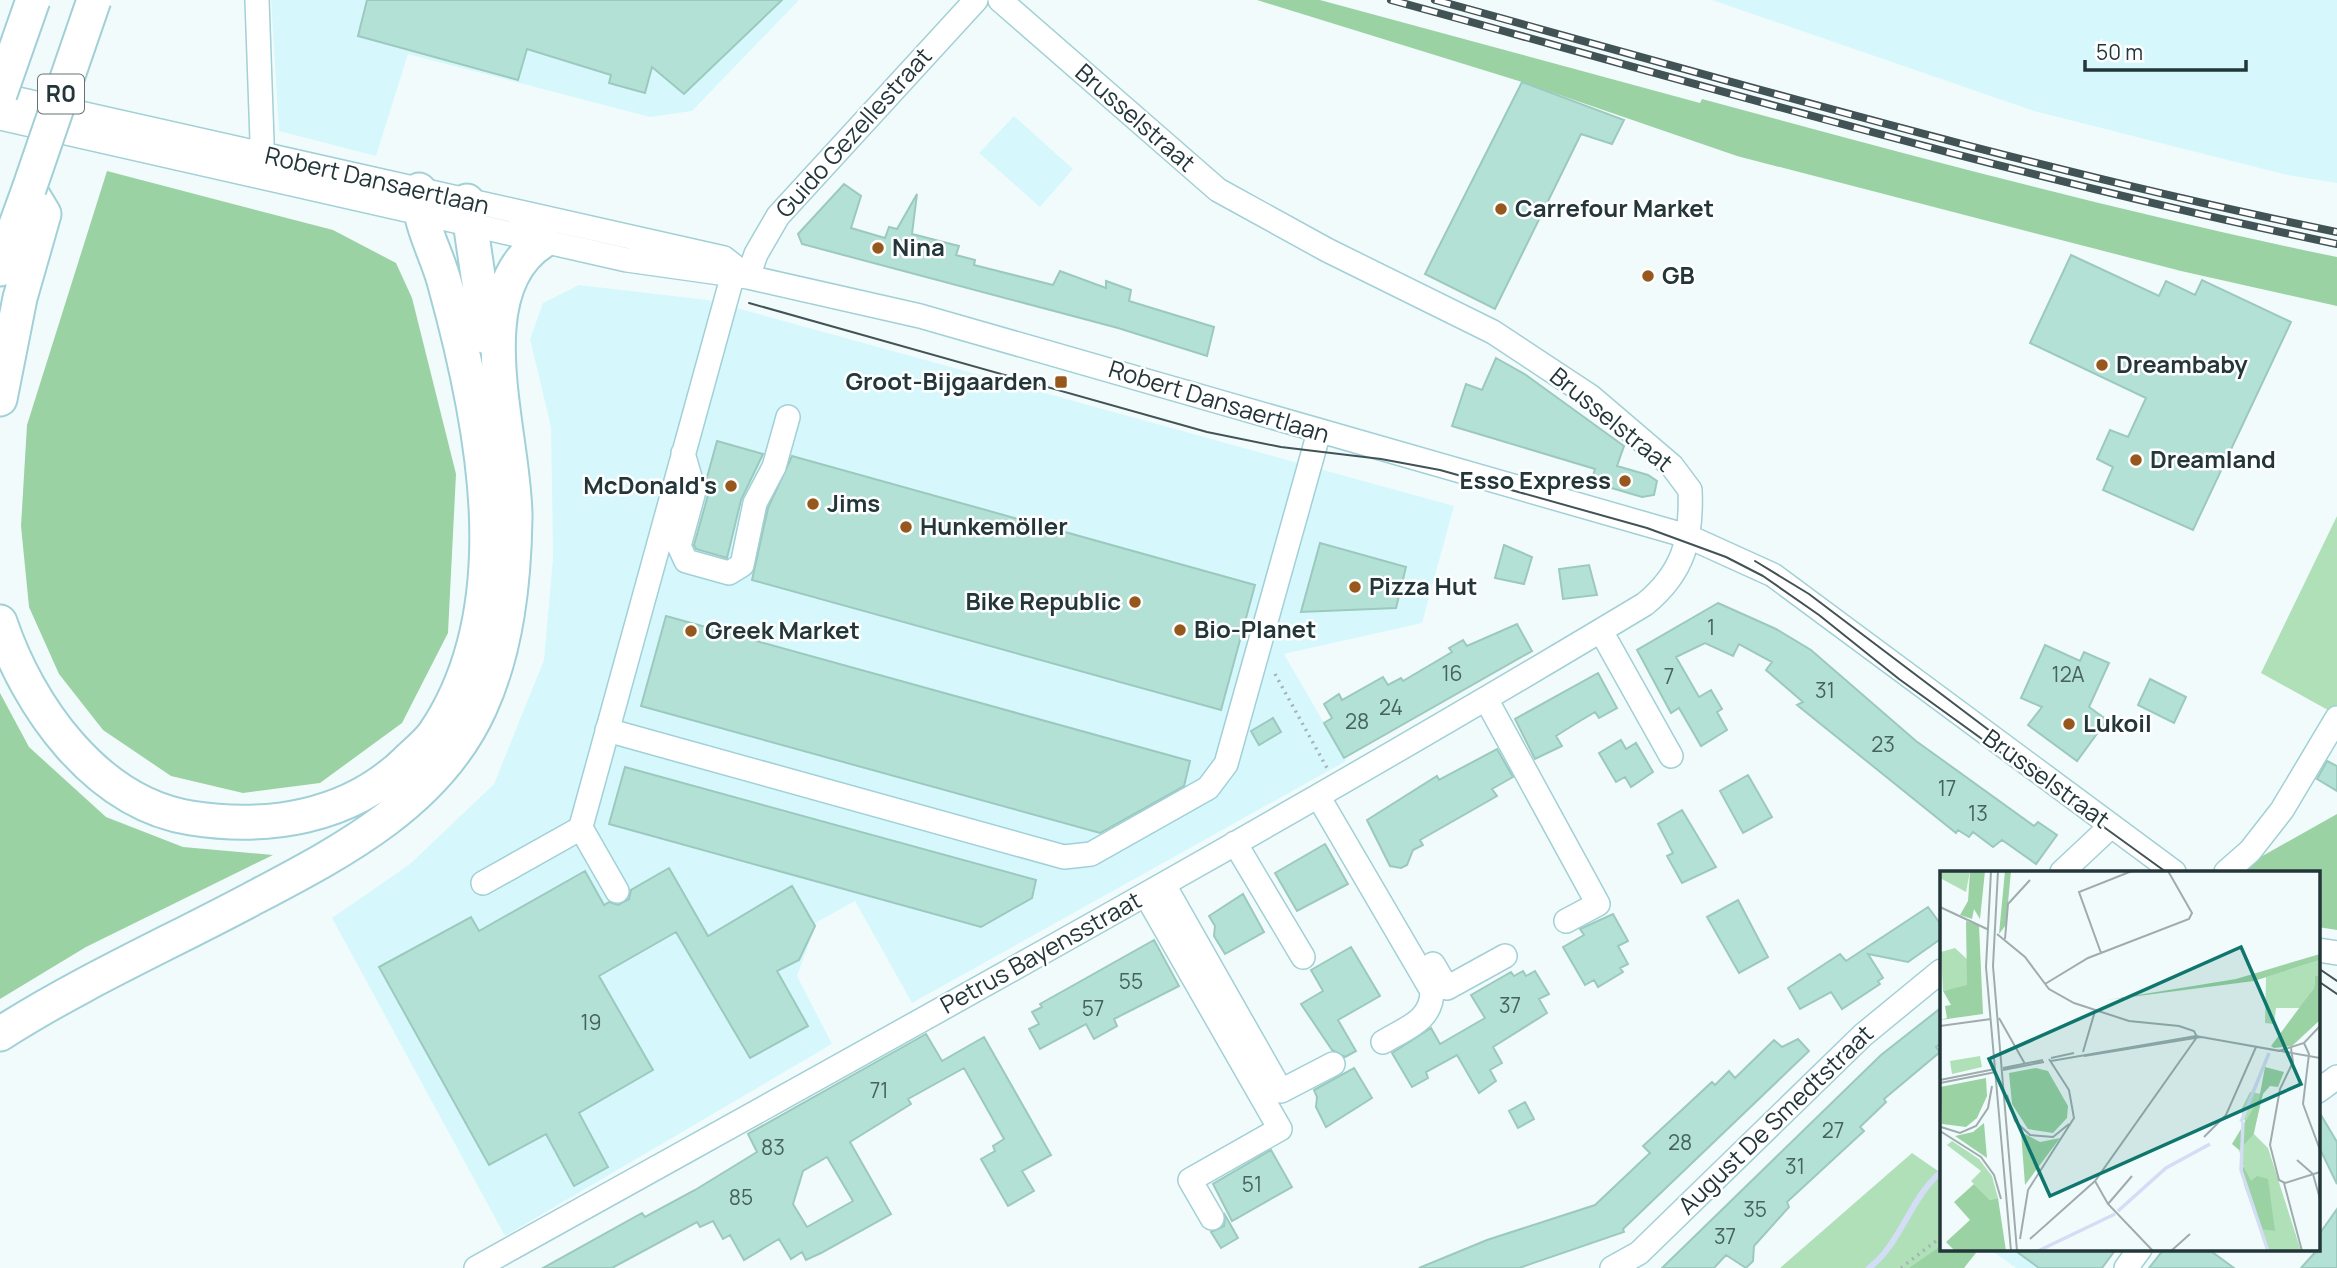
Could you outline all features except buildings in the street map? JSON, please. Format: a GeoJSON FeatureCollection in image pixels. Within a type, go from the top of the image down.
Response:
{"type":"FeatureCollection","features":[{"type":"Feature","properties":{"kind":"highway","name":"R0"},"geometry":{"type":"LineString","coordinates":[[0,94],[33,0]]}},
{"type":"Feature","properties":{"kind":"highway","name":"R0"},"geometry":{"type":"LineString","coordinates":[[0,269],[94,0]]}},
{"type":"Feature","properties":{"kind":"highway"},"geometry":{"type":"LineString","coordinates":[[0,399],[20,298],[44,214],[29,189]]}},
{"type":"Feature","properties":{"kind":"highway"},"geometry":{"type":"LineString","coordinates":[[0,622],[10,651],[30,692],[56,730],[96,771],[139,799],[182,817],[228,824],[265,823],[324,811],[364,794],[397,771],[432,737],[455,697],[481,615],[487,561],[486,499],[477,429],[444,280],[419,202]]}},
{"type":"Feature","properties":{"kind":"highway"},"geometry":{"type":"LineString","coordinates":[[469,213],[487,338],[500,372]]}},
{"type":"Feature","properties":{"kind":"highway"},"geometry":{"type":"LineString","coordinates":[[0,1034],[293,877],[379,827],[420,791],[455,751],[480,708],[498,662],[510,594],[515,516],[500,372],[499,313],[512,273],[531,249],[543,241]]}},
{"type":"Feature","properties":{"kind":"street"},"geometry":{"type":"LineString","coordinates":[[257,0],[265,156],[262,179]]}},
{"type":"Feature","properties":{"kind":"street","name":"Guido Gezellestraat"},"geometry":{"type":"LineString","coordinates":[[580,829],[699,393],[738,273],[756,254],[778,216],[976,0]]}},
{"type":"Feature","properties":{"kind":"street","name":"Brusselstraat"},"geometry":{"type":"LineString","coordinates":[[1000,0],[1218,190],[1327,250],[1493,332],[1590,396],[1672,466],[1690,490],[1687,536],[1773,575],[2171,871]]}},
{"type":"Feature","properties":{"kind":"street","name":"Robert Dansaertlaan"},"geometry":{"type":"LineString","coordinates":[[0,94],[265,156],[419,202]]}},
{"type":"Feature","properties":{"kind":"street","name":"Robert Dansaertlaan"},"geometry":{"type":"LineString","coordinates":[[0,118],[262,179],[419,202],[724,258],[738,273]]}},
{"type":"Feature","properties":{"kind":"street","name":"Robert Dansaertlaan"},"geometry":{"type":"LineString","coordinates":[[469,213],[543,241],[627,260],[738,273],[920,316],[1687,536]]}},
{"type":"Feature","properties":{"kind":"street"},"geometry":{"type":"LineString","coordinates":[[683,453],[694,491],[678,546],[686,561],[729,573],[742,565],[755,503],[774,467],[788,417]]}},
{"type":"Feature","properties":{"kind":"street"},"geometry":{"type":"LineString","coordinates":[[607,730],[1064,857],[1091,854],[1208,788],[1226,764],[1319,432]]}},
{"type":"Feature","properties":{"kind":"street","name":"Petrus Bayensstraat"},"geometry":{"type":"LineString","coordinates":[[476,1268],[1155,890],[1326,786],[1486,699],[1601,631],[1645,604],[1666,587],[1679,566],[1687,536]]}},
{"type":"Feature","properties":{"kind":"street"},"geometry":{"type":"LineString","coordinates":[[1601,631],[1671,756]]}},
{"type":"Feature","properties":{"kind":"street"},"geometry":{"type":"LineString","coordinates":[[1486,699],[1598,904],[1566,921]]}},
{"type":"Feature","properties":{"kind":"street"},"geometry":{"type":"LineString","coordinates":[[2228,871],[2250,851],[2282,810],[2337,718]]}},
{"type":"Feature","properties":{"kind":"street"},"geometry":{"type":"LineString","coordinates":[[1326,786],[1447,988],[1505,956]]}},
{"type":"Feature","properties":{"kind":"street"},"geometry":{"type":"LineString","coordinates":[[1326,786],[1432,991],[1432,1006],[1426,1017],[1383,1042]]}},
{"type":"Feature","properties":{"kind":"street"},"geometry":{"type":"LineString","coordinates":[[2064,871],[2110,827]]}},
{"type":"Feature","properties":{"kind":"street"},"geometry":{"type":"LineString","coordinates":[[483,883],[580,829],[617,891]]}},
{"type":"Feature","properties":{"kind":"street"},"geometry":{"type":"LineString","coordinates":[[1235,843],[1303,957]]}},
{"type":"Feature","properties":{"kind":"street"},"geometry":{"type":"LineString","coordinates":[[1155,890],[1281,1091],[1333,1064]]}},
{"type":"Feature","properties":{"kind":"street"},"geometry":{"type":"LineString","coordinates":[[1155,890],[1280,1129],[1190,1180],[1212,1218]]}},
{"type":"Feature","properties":{"kind":"street","name":"August De Smedtstraat"},"geometry":{"type":"LineString","coordinates":[[1612,1268],[1639,1253],[1863,1035],[1940,972]]}},
{"type":"Feature","properties":{"kind":"street"},"geometry":{"type":"LineString","coordinates":[[2320,1090],[2337,1077]]}},
{"type":"Feature","properties":{"kind":"street"},"geometry":{"type":"LineString","coordinates":[[2126,1268],[2139,1250]]}},
{"type":"Feature","properties":{"kind":"path"},"geometry":{"type":"LineString","coordinates":[[1272,668],[1326,786]]}},
{"type":"Feature","properties":{"kind":"path"},"geometry":{"type":"LineString","coordinates":[[1901,1268],[1940,1238]]}},
{"type":"Feature","properties":{"kind":"shaded area"},"geometry":{"type":"Polygon","coordinates":[[[271,0],[799,0],[692,111],[650,117],[408,54],[376,156],[279,131],[271,0]]]}},
{"type":"Feature","properties":{"kind":"shaded area"},"geometry":{"type":"Polygon","coordinates":[[[1712,0],[2337,0],[2337,183],[2287,175],[2034,111],[1712,0]]]}},
{"type":"Feature","properties":{"kind":"shaded area"},"geometry":{"type":"Polygon","coordinates":[[[1014,116],[1073,169],[1040,207],[979,153],[1014,116]]]}},
{"type":"Feature","properties":{"kind":"shaded area"},"geometry":{"type":"Polygon","coordinates":[[[579,285],[708,300],[1454,506],[1422,623],[1284,654],[1346,761],[912,1003],[855,901],[817,922],[797,976],[832,1044],[505,1236],[332,918],[410,864],[494,784],[544,660],[553,557],[551,427],[530,339],[543,303],[579,285]]]}},
{"type":"Feature","properties":{"kind":"shaded area"},"geometry":{"type":"Polygon","coordinates":[[[1990,1250],[2115,1250],[2102,1268],[2016,1268],[1990,1250]]]}},
{"type":"Feature","properties":{"kind":"green space"},"geometry":{"type":"Polygon","coordinates":[[[1257,0],[1320,0],[1700,103],[1702,99],[2098,203],[2337,257],[2337,306],[2181,271],[1737,156],[1522,82],[1257,0]]]}},
{"type":"Feature","properties":{"kind":"green space"},"geometry":{"type":"Polygon","coordinates":[[[107,171],[333,230],[396,263],[412,298],[456,474],[448,633],[402,723],[320,783],[243,793],[171,776],[103,730],[59,674],[29,607],[21,526],[27,425],[107,171]]]}},
{"type":"Feature","properties":{"kind":"green space"},"geometry":{"type":"Polygon","coordinates":[[[2337,516],[2337,710],[2335,714],[2261,673],[2337,516]]]}},
{"type":"Feature","properties":{"kind":"green space"},"geometry":{"type":"Polygon","coordinates":[[[0,693],[29,747],[106,817],[183,847],[273,855],[86,947],[0,999],[0,693]]]}},
{"type":"Feature","properties":{"kind":"green space"},"geometry":{"type":"Polygon","coordinates":[[[2337,814],[2337,930],[2320,927],[2320,871],[2236,871],[2337,814]]]}},
{"type":"Feature","properties":{"kind":"green space"},"geometry":{"type":"Polygon","coordinates":[[[1912,1153],[1940,1172],[1940,1250],[1953,1268],[1780,1268],[1912,1153]]]}},
{"type":"Feature","properties":{"kind":"green space"},"geometry":{"type":"Polygon","coordinates":[[[1940,1247],[1940,1250],[1978,1250],[1964,1268],[1909,1268],[1940,1247]]]}},
{"type":"Feature","properties":{"kind":"waterway"},"geometry":{"type":"LineString","coordinates":[[1869,1268],[1889,1247],[1921,1195],[1940,1173]]}},
{"type":"Feature","properties":{"kind":"tram line"},"geometry":{"type":"LineString","coordinates":[[749,303],[1207,432],[1281,447],[1381,459],[1440,470],[1647,528],[1726,557],[1763,576],[1819,615],[1899,679],[2165,871]]}},
{"type":"Feature","properties":{"kind":"tram line"},"geometry":{"type":"LineString","coordinates":[[1755,561],[1809,594],[2043,771]]}},
{"type":"Feature","properties":{"kind":"tram line"},"geometry":{"type":"LineString","coordinates":[[2320,969],[2337,981]]}},
{"type":"Feature","properties":{"kind":"tram line"},"geometry":{"type":"LineString","coordinates":[[2320,982],[2337,994]]}},
{"type":"Feature","properties":{"kind":"railway"},"geometry":{"type":"LineString","coordinates":[[1391,0],[1980,160],[2337,244]]}},
{"type":"Feature","properties":{"kind":"railway"},"geometry":{"type":"LineString","coordinates":[[1435,0],[1997,153],[2223,208],[2337,232]]}},
{"type":"Feature","properties":{"kind":"place","name":"Carrefour Market"},"geometry":{"type":"Point","coordinates":[1501,209]}},
{"type":"Feature","properties":{"kind":"place","name":"Nina"},"geometry":{"type":"Point","coordinates":[878,248]}},
{"type":"Feature","properties":{"kind":"place","name":"GB"},"geometry":{"type":"Point","coordinates":[1648,276]}},
{"type":"Feature","properties":{"kind":"place","name":"Dreambaby"},"geometry":{"type":"Point","coordinates":[2102,365]}},
{"type":"Feature","properties":{"kind":"place","name":"Groot-Bijgaarden"},"geometry":{"type":"Point","coordinates":[1061,382]}},
{"type":"Feature","properties":{"kind":"place","name":"Dreamland"},"geometry":{"type":"Point","coordinates":[2136,460]}},
{"type":"Feature","properties":{"kind":"place","name":"Esso Express"},"geometry":{"type":"Point","coordinates":[1625,481]}},
{"type":"Feature","properties":{"kind":"place","name":"McDonald's"},"geometry":{"type":"Point","coordinates":[731,486]}},
{"type":"Feature","properties":{"kind":"place","name":"Jims"},"geometry":{"type":"Point","coordinates":[813,504]}},
{"type":"Feature","properties":{"kind":"place","name":"Hunkemöller"},"geometry":{"type":"Point","coordinates":[906,527]}},
{"type":"Feature","properties":{"kind":"place","name":"Pizza Hut"},"geometry":{"type":"Point","coordinates":[1355,587]}},
{"type":"Feature","properties":{"kind":"place","name":"Bike Republic"},"geometry":{"type":"Point","coordinates":[1135,602]}},
{"type":"Feature","properties":{"kind":"place","name":"Bio-Planet"},"geometry":{"type":"Point","coordinates":[1180,630]}},
{"type":"Feature","properties":{"kind":"place","name":"Greek Market"},"geometry":{"type":"Point","coordinates":[691,631]}},
{"type":"Feature","properties":{"kind":"place","name":"Lukoil"},"geometry":{"type":"Point","coordinates":[2069,724]}}]}
